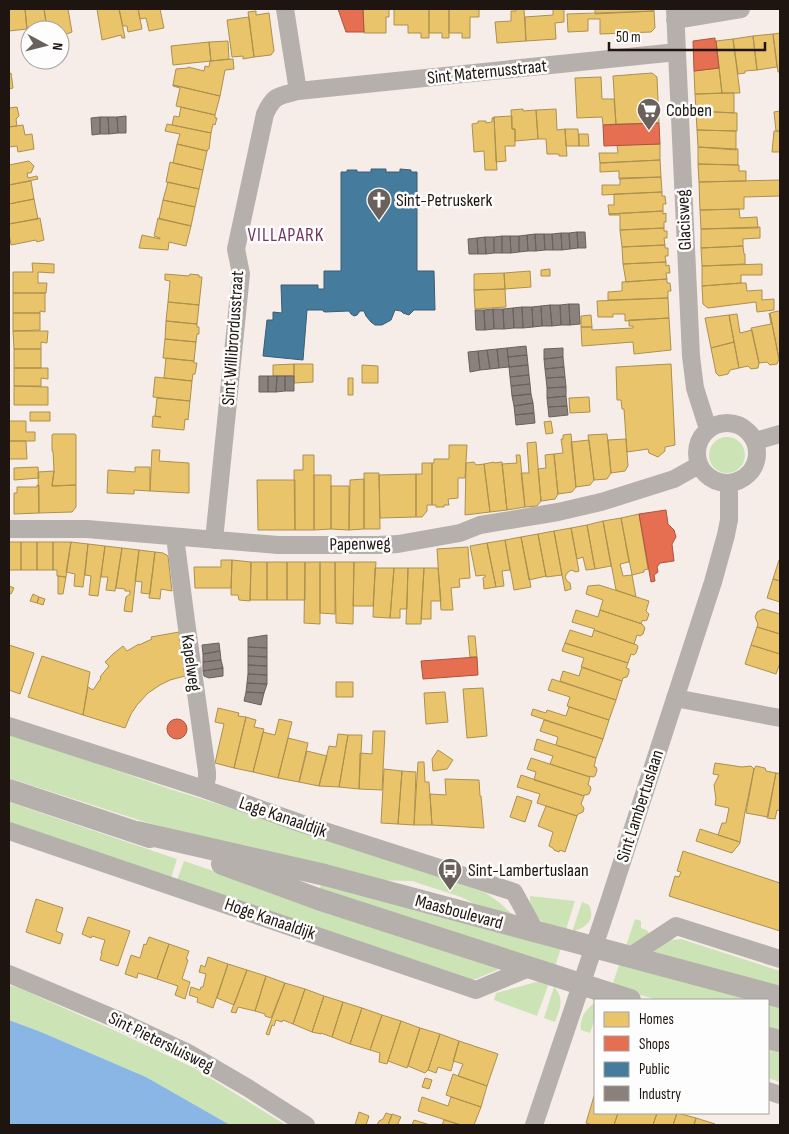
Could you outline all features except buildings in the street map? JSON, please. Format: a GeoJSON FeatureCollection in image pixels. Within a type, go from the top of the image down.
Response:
{"type":"FeatureCollection","features":[{"type":"Feature","properties":{"kind":"street"},"geometry":{"type":"LineString","coordinates":[[285,9],[298,91]]}},
{"type":"Feature","properties":{"kind":"street"},"geometry":{"type":"LineString","coordinates":[[675,14],[741,9]]}},
{"type":"Feature","properties":{"kind":"street","name":"Glacisweg"},"geometry":{"type":"LineString","coordinates":[[675,14],[691,356],[695,388],[708,429]]}},
{"type":"Feature","properties":{"kind":"street","name":"Sint Maternusstraat"},"geometry":{"type":"LineString","coordinates":[[298,91],[676,52]]}},
{"type":"Feature","properties":{"kind":"street","name":"Sint Willibrordusstraat"},"geometry":{"type":"LineString","coordinates":[[214,540],[241,274],[236,249],[270,103],[278,96],[298,91]]}},
{"type":"Feature","properties":{"kind":"street"},"geometry":{"type":"LineString","coordinates":[[724,423],[737,424],[748,432],[755,441],[757,454],[755,465],[751,472],[739,481],[729,483],[717,482],[711,479],[699,465],[697,458],[698,444],[708,429],[714,426],[724,423]]}},
{"type":"Feature","properties":{"kind":"street"},"geometry":{"type":"LineString","coordinates":[[755,441],[780,434]]}},
{"type":"Feature","properties":{"kind":"street","name":"Papenweg"},"geometry":{"type":"LineString","coordinates":[[9,529],[87,529],[278,545],[398,544],[460,533],[480,525],[558,512],[601,502],[674,479],[699,465]]}},
{"type":"Feature","properties":{"kind":"street","name":"Sint Lambertuslaan"},"geometry":{"type":"LineString","coordinates":[[534,1125],[713,582],[729,520],[729,483]]}},
{"type":"Feature","properties":{"kind":"street","name":"Kapelweg"},"geometry":{"type":"LineString","coordinates":[[176,537],[207,772],[204,789]]}},
{"type":"Feature","properties":{"kind":"street"},"geometry":{"type":"LineString","coordinates":[[675,698],[780,718]]}},
{"type":"Feature","properties":{"kind":"street","name":"Lage Kanaaldijk"},"geometry":{"type":"LineString","coordinates":[[9,726],[514,892],[536,932]]}},
{"type":"Feature","properties":{"kind":"street","name":"Maasboulevard"},"geometry":{"type":"LineString","coordinates":[[9,790],[137,832],[318,899],[627,999]]}},
{"type":"Feature","properties":{"kind":"street","name":"Hoge Kanaaldijk"},"geometry":{"type":"LineString","coordinates":[[9,831],[476,990],[529,968]]}},
{"type":"Feature","properties":{"kind":"street","name":"Maasboulevard"},"geometry":{"type":"LineString","coordinates":[[137,832],[325,875],[780,997]]}},
{"type":"Feature","properties":{"kind":"street"},"geometry":{"type":"LineString","coordinates":[[629,957],[676,926],[780,959]]}},
{"type":"Feature","properties":{"kind":"street","name":"Sint Pietersluisweg"},"geometry":{"type":"LineString","coordinates":[[9,974],[116,1019],[190,1054],[306,1125]]}},
{"type":"Feature","properties":{"kind":"green space"},"geometry":{"type":"Polygon","coordinates":[[[727,437],[734,438],[740,442],[744,448],[744,462],[740,468],[734,472],[727,473],[720,472],[714,468],[710,462],[709,455],[710,448],[714,442],[720,438],[727,437]]]}},
{"type":"Feature","properties":{"kind":"green space"},"geometry":{"type":"Polygon","coordinates":[[[9,733],[170,789],[368,851],[486,893],[515,917],[500,917],[461,897],[412,881],[369,880],[145,822],[9,778],[9,733]]]}},
{"type":"Feature","properties":{"kind":"green space"},"geometry":{"type":"Polygon","coordinates":[[[9,802],[177,859],[171,878],[9,824],[9,802]]]}},
{"type":"Feature","properties":{"kind":"green space"},"geometry":{"type":"Polygon","coordinates":[[[184,861],[502,968],[473,980],[177,880],[184,861]]]}},
{"type":"Feature","properties":{"kind":"green space"},"geometry":{"type":"Polygon","coordinates":[[[322,885],[561,948],[554,970],[319,890],[322,885]]]}},
{"type":"Feature","properties":{"kind":"green space"},"geometry":{"type":"Polygon","coordinates":[[[530,896],[575,901],[565,933],[546,924],[536,916],[530,904],[530,896]]]}},
{"type":"Feature","properties":{"kind":"green space"},"geometry":{"type":"Polygon","coordinates":[[[582,902],[589,905],[591,910],[590,919],[585,926],[572,932],[582,902]]]}},
{"type":"Feature","properties":{"kind":"green space"},"geometry":{"type":"Polygon","coordinates":[[[635,919],[641,921],[641,928],[648,931],[649,934],[626,946],[635,919]]]}},
{"type":"Feature","properties":{"kind":"green space"},"geometry":{"type":"Polygon","coordinates":[[[681,939],[780,971],[780,990],[652,952],[671,940],[681,939]]]}},
{"type":"Feature","properties":{"kind":"green space"},"geometry":{"type":"Polygon","coordinates":[[[620,962],[762,999],[654,999],[612,986],[620,962]]]}},
{"type":"Feature","properties":{"kind":"green space"},"geometry":{"type":"Polygon","coordinates":[[[540,981],[549,983],[537,1016],[494,1000],[496,993],[540,981]]]}},
{"type":"Feature","properties":{"kind":"green space"},"geometry":{"type":"Polygon","coordinates":[[[9,985],[118,1032],[194,1068],[286,1125],[230,1125],[146,1077],[9,1020],[9,985]]]}},
{"type":"Feature","properties":{"kind":"green space"},"geometry":{"type":"Polygon","coordinates":[[[554,987],[560,995],[560,1008],[555,1022],[544,1018],[554,987]]]}},
{"type":"Feature","properties":{"kind":"green space"},"geometry":{"type":"Polygon","coordinates":[[[769,1001],[780,1004],[780,1034],[769,1031],[769,1001]]]}},
{"type":"Feature","properties":{"kind":"green space"},"geometry":{"type":"Polygon","coordinates":[[[594,1004],[594,1021],[590,1033],[581,1030],[581,1022],[589,1008],[594,1004]]]}},
{"type":"Feature","properties":{"kind":"green space"},"geometry":{"type":"Polygon","coordinates":[[[769,1049],[780,1052],[780,1082],[769,1078],[769,1049]]]}},
{"type":"Feature","properties":{"kind":"water"},"geometry":{"type":"Polygon","coordinates":[[[9,1020],[146,1077],[230,1125],[9,1125],[9,1020]]]}},
{"type":"Feature","properties":{"kind":"place","name":"Cobben"},"geometry":{"type":"Point","coordinates":[649,131]}},
{"type":"Feature","properties":{"kind":"place","name":"Sint-Petruskerk"},"geometry":{"type":"Point","coordinates":[379,221]}},
{"type":"Feature","properties":{"kind":"place","name":"Sint-Lambertuslaan"},"geometry":{"type":"Point","coordinates":[450,891]}},
{"type":"Feature","properties":{"kind":"district","name":"VILLAPARK"},"geometry":{"type":"Point","coordinates":[286,235]}}]}
